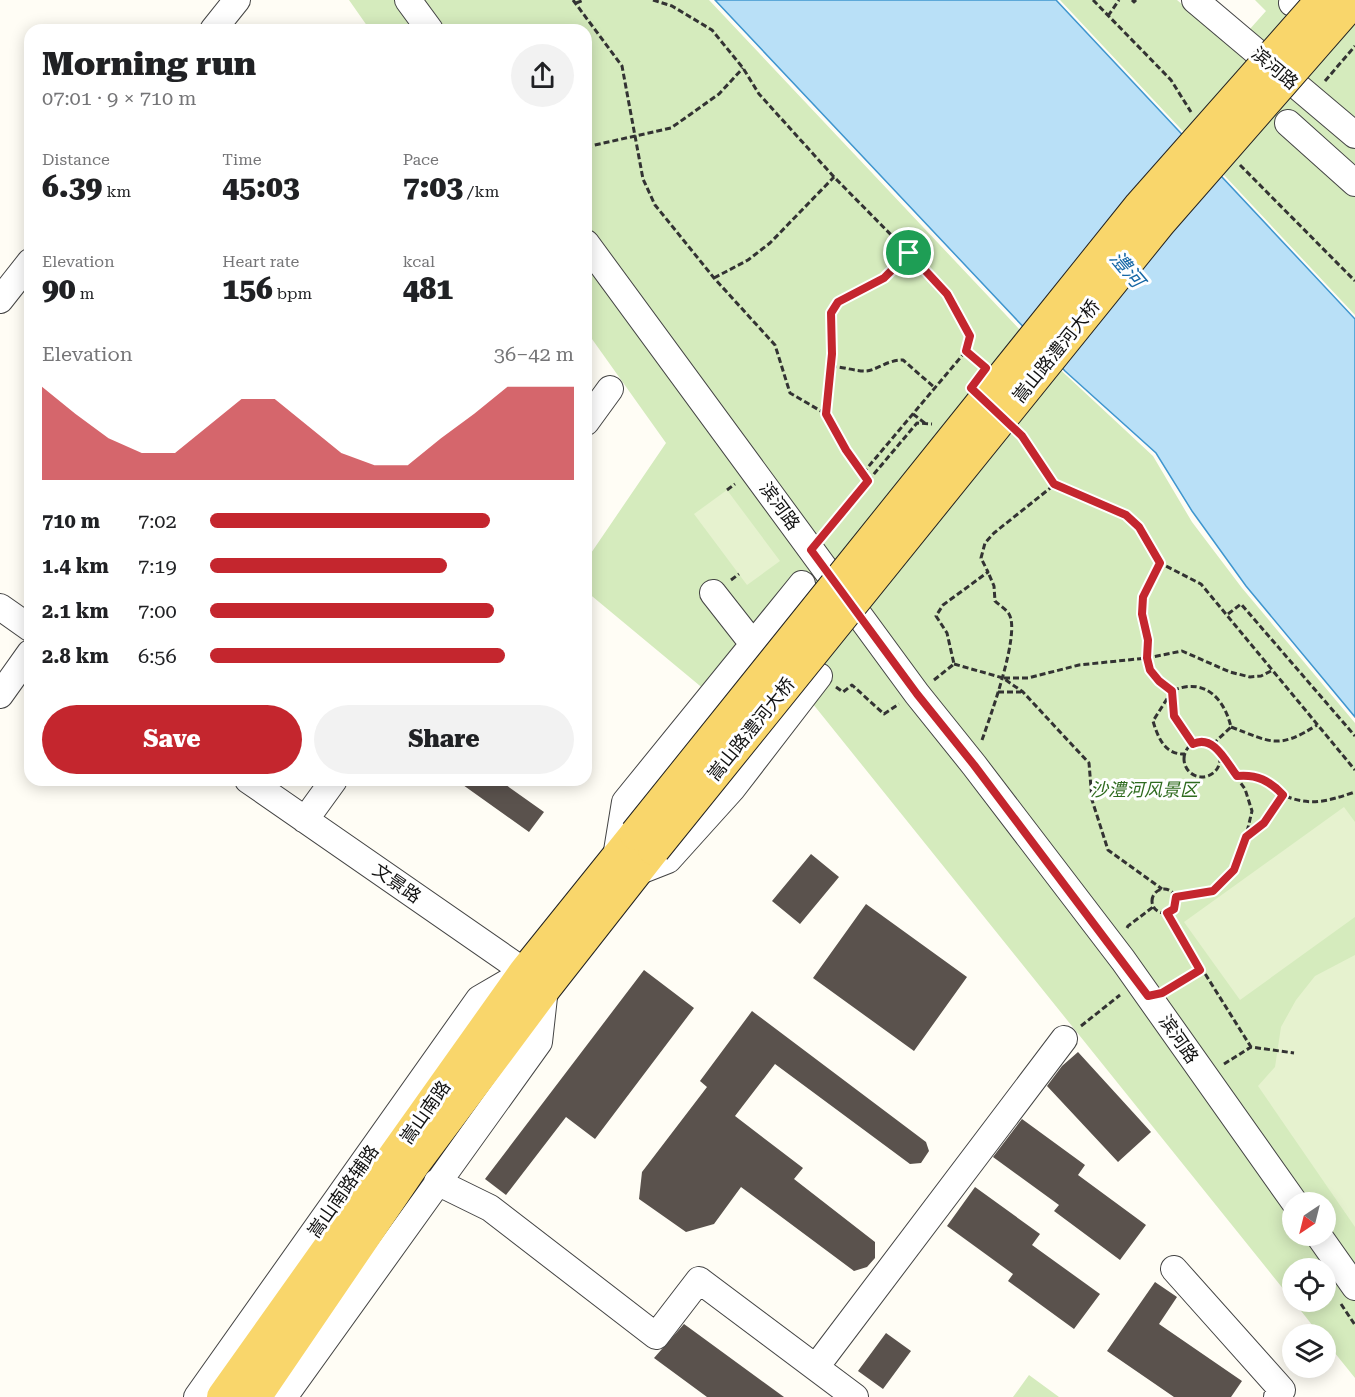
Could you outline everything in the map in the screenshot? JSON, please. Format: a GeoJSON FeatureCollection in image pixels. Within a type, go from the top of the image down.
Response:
{"type":"FeatureCollection","features":[{"type":"Feature","properties":{"kind":"main road","name":"嵩山路澧河大桥"},"geometry":{"type":"LineString","coordinates":[[635,853],[1160,222],[1354,0]]}},
{"type":"Feature","properties":{"kind":"main road","name":"嵩山路澧河大桥"},"geometry":{"type":"LineString","coordinates":[[635,853],[1302,1]]}},
{"type":"Feature","properties":{"kind":"main road","name":"嵩山南路"},"geometry":{"type":"LineString","coordinates":[[223,1397],[535,980],[635,853]]}},
{"type":"Feature","properties":{"kind":"main road","name":"嵩山南路"},"geometry":{"type":"LineString","coordinates":[[255,1397],[414,1165],[535,980]]}},
{"type":"Feature","properties":{"kind":"street"},"geometry":{"type":"LineString","coordinates":[[218,24],[237,0]]}},
{"type":"Feature","properties":{"kind":"street"},"geometry":{"type":"LineString","coordinates":[[408,0],[426,24]]}},
{"type":"Feature","properties":{"kind":"street","name":"滨河路"},"geometry":{"type":"LineString","coordinates":[[1195,0],[1354,134]]}},
{"type":"Feature","properties":{"kind":"street"},"geometry":{"type":"LineString","coordinates":[[1223,0],[1230,7],[1239,37]]}},
{"type":"Feature","properties":{"kind":"street"},"geometry":{"type":"LineString","coordinates":[[1288,123],[1355,183]]}},
{"type":"Feature","properties":{"kind":"street"},"geometry":{"type":"LineString","coordinates":[[1330,160],[1354,134]]}},
{"type":"Feature","properties":{"kind":"street","name":"滨河路"},"geometry":{"type":"LineString","coordinates":[[592,251],[917,694],[1136,978],[1287,1192]]}},
{"type":"Feature","properties":{"kind":"street"},"geometry":{"type":"LineString","coordinates":[[0,300],[24,270]]}},
{"type":"Feature","properties":{"kind":"street"},"geometry":{"type":"LineString","coordinates":[[592,414],[610,389]]}},
{"type":"Feature","properties":{"kind":"street"},"geometry":{"type":"LineString","coordinates":[[802,584],[625,802],[635,853],[668,860],[732,789],[819,676]]}},
{"type":"Feature","properties":{"kind":"street"},"geometry":{"type":"LineString","coordinates":[[713,593],[753,644]]}},
{"type":"Feature","properties":{"kind":"street"},"geometry":{"type":"LineString","coordinates":[[0,607],[24,624]]}},
{"type":"Feature","properties":{"kind":"street"},"geometry":{"type":"LineString","coordinates":[[0,695],[24,661]]}},
{"type":"Feature","properties":{"kind":"street","name":"文景路"},"geometry":{"type":"LineString","coordinates":[[257,786],[535,980]]}},
{"type":"Feature","properties":{"kind":"street"},"geometry":{"type":"LineString","coordinates":[[305,820],[330,786]]}},
{"type":"Feature","properties":{"kind":"street"},"geometry":{"type":"LineString","coordinates":[[284,1397],[539,1042],[535,980]]}},
{"type":"Feature","properties":{"kind":"street","name":"嵩山南路辅路"},"geometry":{"type":"LineString","coordinates":[[197,1397],[478,999],[535,980]]}},
{"type":"Feature","properties":{"kind":"street"},"geometry":{"type":"LineString","coordinates":[[816,1367],[1064,1040]]}},
{"type":"Feature","properties":{"kind":"street"},"geometry":{"type":"LineString","coordinates":[[437,1182],[490,1208],[656,1336],[699,1280],[855,1397]]}},
{"type":"Feature","properties":{"kind":"street"},"geometry":{"type":"LineString","coordinates":[[1325,1246],[1355,1287]]}},
{"type":"Feature","properties":{"kind":"street"},"geometry":{"type":"LineString","coordinates":[[1174,1269],[1282,1390],[1277,1397]]}},
{"type":"Feature","properties":{"kind":"path"},"geometry":{"type":"LineString","coordinates":[[584,0],[574,2],[590,24]]}},
{"type":"Feature","properties":{"kind":"path"},"geometry":{"type":"LineString","coordinates":[[653,0],[672,6],[712,30],[743,68],[759,94],[834,177],[947,294],[970,336],[966,351],[862,473]]}},
{"type":"Feature","properties":{"kind":"path"},"geometry":{"type":"LineString","coordinates":[[1108,16],[1119,0]]}},
{"type":"Feature","properties":{"kind":"path"},"geometry":{"type":"LineString","coordinates":[[592,26],[622,66],[643,179],[655,205],[714,278],[775,345],[790,393],[826,414],[846,450],[868,481]]}},
{"type":"Feature","properties":{"kind":"path"},"geometry":{"type":"LineString","coordinates":[[1311,98],[1355,46]]}},
{"type":"Feature","properties":{"kind":"path"},"geometry":{"type":"LineString","coordinates":[[592,146],[670,128],[719,93],[743,68]]}},
{"type":"Feature","properties":{"kind":"path"},"geometry":{"type":"LineString","coordinates":[[714,278],[748,260],[770,243],[834,177]]}},
{"type":"Feature","properties":{"kind":"path"},"geometry":{"type":"LineString","coordinates":[[826,414],[833,329],[831,313],[838,302],[884,278],[909,253]]}},
{"type":"Feature","properties":{"kind":"path"},"geometry":{"type":"LineString","coordinates":[[966,351],[986,368]]}},
{"type":"Feature","properties":{"kind":"path"},"geometry":{"type":"LineString","coordinates":[[831,366],[848,367],[866,372],[890,360],[903,360],[935,388]]}},
{"type":"Feature","properties":{"kind":"path"},"geometry":{"type":"LineString","coordinates":[[913,414],[926,424]]}},
{"type":"Feature","properties":{"kind":"path"},"geometry":{"type":"LineString","coordinates":[[811,550],[917,423],[940,425]]}},
{"type":"Feature","properties":{"kind":"path"},"geometry":{"type":"LineString","coordinates":[[1014,428],[1022,436],[1054,484],[1126,515],[1139,527],[1160,563],[1201,584],[1355,770]]}},
{"type":"Feature","properties":{"kind":"path"},"geometry":{"type":"LineString","coordinates":[[974,765],[1003,678],[1013,631],[1010,614],[995,601],[994,586],[981,558],[985,543],[1054,484]]}},
{"type":"Feature","properties":{"kind":"path"},"geometry":{"type":"LineString","coordinates":[[1160,563],[1143,597],[1142,614],[1148,640],[1147,658],[1155,675],[1172,691],[1174,716],[1193,744]]}},
{"type":"Feature","properties":{"kind":"path"},"geometry":{"type":"LineString","coordinates":[[954,664],[946,633],[936,616],[943,605],[988,572]]}},
{"type":"Feature","properties":{"kind":"path"},"geometry":{"type":"LineString","coordinates":[[1228,614],[1241,604],[1355,736]]}},
{"type":"Feature","properties":{"kind":"path"},"geometry":{"type":"LineString","coordinates":[[954,664],[1003,678],[1028,678],[1079,665],[1147,658],[1182,651],[1230,672],[1250,677],[1261,676],[1271,671]]}},
{"type":"Feature","properties":{"kind":"path"},"geometry":{"type":"LineString","coordinates":[[819,676],[843,692],[852,685],[884,714],[917,694],[954,664]]}},
{"type":"Feature","properties":{"kind":"path"},"geometry":{"type":"LineString","coordinates":[[1003,678],[1023,693],[1089,763],[1092,801],[1108,850],[1176,897]]}},
{"type":"Feature","properties":{"kind":"path"},"geometry":{"type":"LineString","coordinates":[[1185,754],[1174,753],[1164,747],[1153,721],[1172,691],[1180,687],[1212,691],[1224,708],[1231,727]]}},
{"type":"Feature","properties":{"kind":"path"},"geometry":{"type":"LineString","coordinates":[[998,692],[1023,693]]}},
{"type":"Feature","properties":{"kind":"path"},"geometry":{"type":"LineString","coordinates":[[1231,727],[1280,742],[1295,739],[1317,725]]}},
{"type":"Feature","properties":{"kind":"path"},"geometry":{"type":"LineString","coordinates":[[1213,744],[1231,727]]}},
{"type":"Feature","properties":{"kind":"path"},"geometry":{"type":"LineString","coordinates":[[1176,897],[1213,891],[1234,870],[1246,837],[1252,811],[1245,789],[1213,744],[1203,741],[1193,744],[1185,754],[1186,765],[1194,774],[1205,776],[1216,770],[1220,754]]}},
{"type":"Feature","properties":{"kind":"path"},"geometry":{"type":"LineString","coordinates":[[1237,776],[1250,775],[1262,778],[1283,795],[1300,803],[1332,800],[1355,792]]}},
{"type":"Feature","properties":{"kind":"path"},"geometry":{"type":"LineString","coordinates":[[1246,837],[1264,823],[1283,795]]}},
{"type":"Feature","properties":{"kind":"path"},"geometry":{"type":"LineString","coordinates":[[1153,907],[1153,896],[1162,889]]}},
{"type":"Feature","properties":{"kind":"path"},"geometry":{"type":"LineString","coordinates":[[1153,907],[1159,912],[1167,913],[1174,909],[1176,897]]}},
{"type":"Feature","properties":{"kind":"path"},"geometry":{"type":"LineString","coordinates":[[1136,978],[1128,926],[1153,907]]}},
{"type":"Feature","properties":{"kind":"path"},"geometry":{"type":"LineString","coordinates":[[1167,913],[1200,970],[1251,1047]]}},
{"type":"Feature","properties":{"kind":"path"},"geometry":{"type":"LineString","coordinates":[[1136,978],[1162,993],[1200,970]]}},
{"type":"Feature","properties":{"kind":"path"},"geometry":{"type":"LineString","coordinates":[[1064,1040],[1136,978]]}},
{"type":"Feature","properties":{"kind":"path"},"geometry":{"type":"LineString","coordinates":[[1205,1077],[1251,1047],[1294,1053]]}},
{"type":"Feature","properties":{"kind":"green space","name":"沙澧河风景区"},"geometry":{"type":"Polygon","coordinates":[[[349,0],[709,0],[1038,349],[1153,456],[1192,522],[1242,588],[1355,723],[1355,1378],[1336,1354],[1336,1324],[1311,1324],[1302,1312],[1336,1312],[1336,1258],[1282,1258],[1282,1287],[784,668],[723,705],[592,596],[592,552],[666,443],[592,339],[592,24],[366,24],[349,0]]]}},
{"type":"Feature","properties":{"kind":"green space"},"geometry":{"type":"Polygon","coordinates":[[[1060,0],[1177,0],[1233,48],[1266,11],[1255,0],[1355,0],[1355,315],[1060,0]]]}},
{"type":"Feature","properties":{"kind":"green space"},"geometry":{"type":"Polygon","coordinates":[[[727,490],[780,561],[747,585],[694,514],[727,490]]]}},
{"type":"Feature","properties":{"kind":"green space"},"geometry":{"type":"Polygon","coordinates":[[[1344,807],[1355,822],[1355,917],[1240,1000],[1184,922],[1344,807]]]}},
{"type":"Feature","properties":{"kind":"green space"},"geometry":{"type":"Polygon","coordinates":[[[1355,955],[1355,1227],[1336,1199],[1336,1192],[1331,1192],[1258,1086],[1275,1067],[1281,1027],[1296,1000],[1315,976],[1355,955]]]}},
{"type":"Feature","properties":{"kind":"green space"},"geometry":{"type":"Polygon","coordinates":[[[1029,1375],[1059,1397],[1013,1397],[1029,1375]]]}},
{"type":"Feature","properties":{"kind":"water","name":"澧河"},"geometry":{"type":"Polygon","coordinates":[[[715,0],[1056,0],[1355,319],[1355,717],[1246,586],[1192,511],[1156,453],[1065,371],[715,0]]]}},
{"type":"Feature","properties":{"kind":"building"},"geometry":{"type":"Polygon","coordinates":[[[464,786],[507,786],[544,812],[529,832],[464,786]]]}},
{"type":"Feature","properties":{"kind":"building"},"geometry":{"type":"Polygon","coordinates":[[[811,854],[839,877],[800,924],[772,901],[811,854]]]}},
{"type":"Feature","properties":{"kind":"building"},"geometry":{"type":"Polygon","coordinates":[[[866,904],[967,977],[914,1051],[813,978],[866,904]]]}},
{"type":"Feature","properties":{"kind":"building"},"geometry":{"type":"Polygon","coordinates":[[[644,970],[694,1008],[595,1139],[566,1117],[506,1195],[485,1179],[644,970]]]}},
{"type":"Feature","properties":{"kind":"building"},"geometry":{"type":"Polygon","coordinates":[[[752,1011],[926,1142],[929,1151],[921,1163],[910,1164],[775,1064],[735,1116],[803,1168],[794,1179],[875,1242],[875,1258],[867,1267],[854,1271],[741,1187],[714,1224],[686,1232],[639,1199],[642,1172],[707,1087],[700,1081],[752,1011]]]}},
{"type":"Feature","properties":{"kind":"building"},"geometry":{"type":"Polygon","coordinates":[[[1078,1052],[1151,1132],[1118,1162],[1047,1086],[1062,1066],[1078,1052]]]}},
{"type":"Feature","properties":{"kind":"building"},"geometry":{"type":"Polygon","coordinates":[[[1022,1119],[1085,1165],[1078,1175],[1146,1225],[1120,1260],[1054,1211],[1059,1205],[993,1157],[1022,1119]]]}},
{"type":"Feature","properties":{"kind":"building"},"geometry":{"type":"Polygon","coordinates":[[[975,1187],[1040,1234],[1032,1245],[1100,1294],[1074,1329],[1008,1281],[1013,1274],[947,1226],[975,1187]]]}},
{"type":"Feature","properties":{"kind":"building"},"geometry":{"type":"Polygon","coordinates":[[[1155,1282],[1177,1297],[1159,1324],[1242,1381],[1231,1397],[1174,1397],[1107,1351],[1155,1282]]]}},
{"type":"Feature","properties":{"kind":"building"},"geometry":{"type":"Polygon","coordinates":[[[684,1324],[784,1397],[707,1397],[654,1358],[684,1324]]]}},
{"type":"Feature","properties":{"kind":"building"},"geometry":{"type":"Polygon","coordinates":[[[886,1333],[911,1351],[883,1389],[858,1371],[886,1333]]]}},
{"type":"Feature","properties":{"kind":"route"},"geometry":{"type":"LineString","coordinates":[[909,253],[947,294],[970,336],[966,351],[986,368],[971,388],[1022,436],[1054,484],[1126,515],[1139,527],[1160,563],[1143,597],[1142,614],[1148,640],[1147,658],[1150,670],[1172,691],[1174,716],[1193,744],[1203,741],[1213,744],[1237,776],[1250,775],[1262,778],[1283,795],[1264,823],[1246,837],[1234,870],[1213,891],[1176,897],[1174,909],[1167,913],[1200,970],[1162,993],[1148,996],[974,765],[917,694],[811,550],[868,481],[846,450],[826,414],[832,354],[831,313],[838,302],[884,278],[909,253]]}}]}
